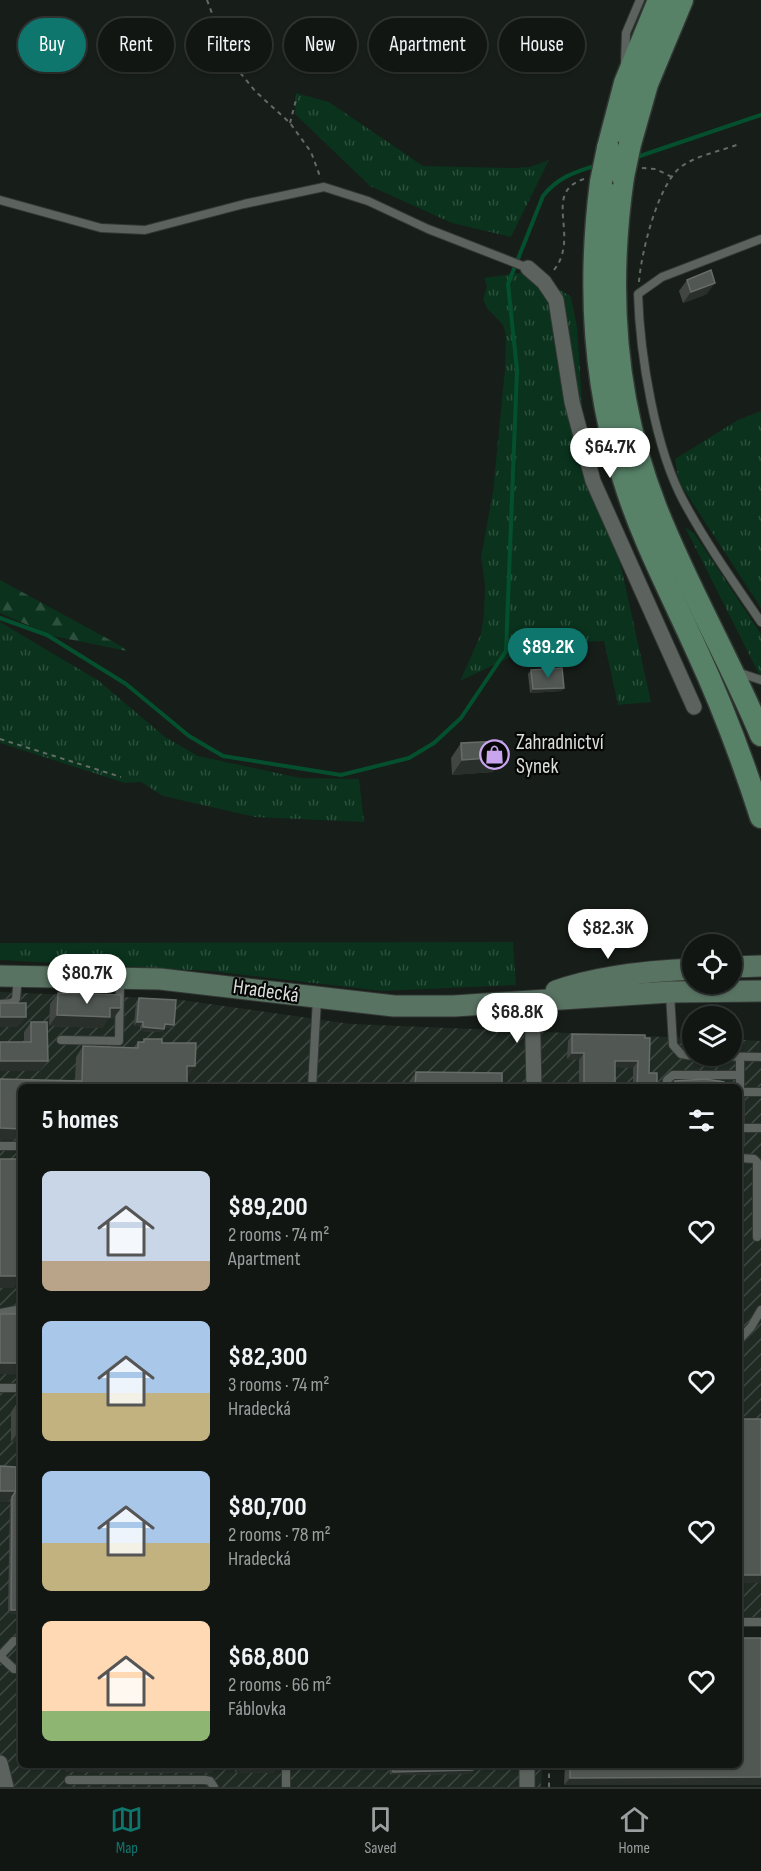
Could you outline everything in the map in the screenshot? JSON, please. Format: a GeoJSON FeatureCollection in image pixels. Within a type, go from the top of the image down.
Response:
{"type":"FeatureCollection","features":[{"type":"Feature","properties":{"kind":"main road"},"geometry":{"type":"LineString","coordinates":[[659,0],[625,83],[619,146],[623,177],[616,234],[614,297],[620,368],[631,425],[644,474],[668,537],[733,669],[761,735]]}},
{"type":"Feature","properties":{"kind":"main road"},"geometry":{"type":"LineString","coordinates":[[682,0],[647,84],[601,182],[594,262],[594,316],[603,396],[614,447],[635,513],[713,688],[761,817]]}},
{"type":"Feature","properties":{"kind":"main road"},"geometry":{"type":"LineString","coordinates":[[742,967],[761,966]]}},
{"type":"Feature","properties":{"kind":"main road","name":"Hradecká"},"geometry":{"type":"LineString","coordinates":[[532,999],[573,985],[682,970]]}},
{"type":"Feature","properties":{"kind":"main road","name":"Hradecká"},"geometry":{"type":"LineString","coordinates":[[9,976],[120,978],[213,983],[318,998],[404,1006],[453,1006],[532,999],[670,992],[761,991]]}},
{"type":"Feature","properties":{"kind":"street"},"geometry":{"type":"LineString","coordinates":[[528,268],[544,282],[556,300],[572,402],[590,473],[694,706]]}},
{"type":"Feature","properties":{"kind":"street"},"geometry":{"type":"LineString","coordinates":[[532,999],[534,1084]]}},
{"type":"Feature","properties":{"kind":"street"},"geometry":{"type":"LineString","coordinates":[[0,1763],[6,1787]]}},
{"type":"Feature","properties":{"kind":"street"},"geometry":{"type":"LineString","coordinates":[[527,1768],[527,1787]]}},
{"type":"Feature","properties":{"kind":"lane"},"geometry":{"type":"LineString","coordinates":[[625,83],[626,33],[640,0]]}},
{"type":"Feature","properties":{"kind":"lane"},"geometry":{"type":"LineString","coordinates":[[0,200],[101,228],[145,231],[244,204],[324,187],[368,201],[428,229],[528,268]]}},
{"type":"Feature","properties":{"kind":"lane"},"geometry":{"type":"LineString","coordinates":[[761,239],[662,277],[638,294],[644,365],[667,462],[684,502],[761,622]]}},
{"type":"Feature","properties":{"kind":"lane"},"geometry":{"type":"LineString","coordinates":[[733,669],[761,680]]}},
{"type":"Feature","properties":{"kind":"lane"},"geometry":{"type":"LineString","coordinates":[[0,1004],[12,1003],[16,999],[9,976]]}},
{"type":"Feature","properties":{"kind":"lane"},"geometry":{"type":"LineString","coordinates":[[61,1040],[119,1041],[120,978]]}},
{"type":"Feature","properties":{"kind":"lane"},"geometry":{"type":"LineString","coordinates":[[670,992],[673,1045],[682,1054]]}},
{"type":"Feature","properties":{"kind":"lane"},"geometry":{"type":"LineString","coordinates":[[312,1084],[318,998]]}},
{"type":"Feature","properties":{"kind":"lane"},"geometry":{"type":"LineString","coordinates":[[742,1057],[761,1057]]}},
{"type":"Feature","properties":{"kind":"lane"},"geometry":{"type":"LineString","coordinates":[[740,1066],[740,1084]]}},
{"type":"Feature","properties":{"kind":"lane"},"geometry":{"type":"LineString","coordinates":[[666,1084],[667,1080],[673,1075],[740,1075]]}},
{"type":"Feature","properties":{"kind":"lane"},"geometry":{"type":"LineString","coordinates":[[742,1092],[761,1092]]}},
{"type":"Feature","properties":{"kind":"lane"},"geometry":{"type":"LineString","coordinates":[[742,1128],[761,1128]]}},
{"type":"Feature","properties":{"kind":"lane"},"geometry":{"type":"LineString","coordinates":[[0,1146],[18,1146]]}},
{"type":"Feature","properties":{"kind":"lane"},"geometry":{"type":"LineString","coordinates":[[742,1158],[757,1162],[757,1237]]}},
{"type":"Feature","properties":{"kind":"lane"},"geometry":{"type":"LineString","coordinates":[[0,1313],[18,1310]]}},
{"type":"Feature","properties":{"kind":"lane"},"geometry":{"type":"LineString","coordinates":[[742,1337],[761,1310]]}},
{"type":"Feature","properties":{"kind":"lane"},"geometry":{"type":"LineString","coordinates":[[0,1388],[18,1388]]}},
{"type":"Feature","properties":{"kind":"lane"},"geometry":{"type":"LineString","coordinates":[[0,1472],[18,1472]]}},
{"type":"Feature","properties":{"kind":"lane"},"geometry":{"type":"LineString","coordinates":[[742,1622],[761,1622]]}},
{"type":"Feature","properties":{"kind":"lane"},"geometry":{"type":"LineString","coordinates":[[18,1641],[14,1641],[0,1656],[14,1669],[18,1669]]}},
{"type":"Feature","properties":{"kind":"lane"},"geometry":{"type":"LineString","coordinates":[[286,1768],[286,1787]]}},
{"type":"Feature","properties":{"kind":"lane"},"geometry":{"type":"LineString","coordinates":[[69,1780],[205,1780],[210,1781],[214,1787]]}},
{"type":"Feature","properties":{"kind":"path"},"geometry":{"type":"LineString","coordinates":[[207,0],[230,59],[255,91],[290,123],[311,152],[324,187]]}},
{"type":"Feature","properties":{"kind":"path"},"geometry":{"type":"LineString","coordinates":[[290,123],[296,100]]}},
{"type":"Feature","properties":{"kind":"path"},"geometry":{"type":"LineString","coordinates":[[638,294],[647,235],[672,177],[689,162],[739,144]]}},
{"type":"Feature","properties":{"kind":"path"},"geometry":{"type":"LineString","coordinates":[[0,739],[121,777]]}},
{"type":"Feature","properties":{"kind":"path"},"geometry":{"type":"LineString","coordinates":[[549,1768],[549,1787]]}},
{"type":"Feature","properties":{"kind":"shaded area"},"geometry":{"type":"Polygon","coordinates":[[[0,992],[174,999],[351,1024],[682,1038],[682,1066],[742,1066],[742,1040],[761,1041],[761,1618],[742,1618],[742,1084],[18,1084],[18,1768],[542,1768],[541,1787],[0,1787],[0,992]]]}},
{"type":"Feature","properties":{"kind":"green space"},"geometry":{"type":"Polygon","coordinates":[[[296,93],[329,102],[423,166],[513,168],[530,167],[549,160],[511,237],[452,223],[370,186],[295,114],[296,93]]]}},
{"type":"Feature","properties":{"kind":"green space"},"geometry":{"type":"Polygon","coordinates":[[[533,271],[571,297],[577,327],[584,431],[614,535],[651,702],[618,705],[604,641],[538,644],[460,681],[481,634],[485,585],[481,557],[493,492],[505,369],[506,335],[503,325],[487,308],[483,299],[487,286],[484,278],[533,271]]]}},
{"type":"Feature","properties":{"kind":"green space"},"geometry":{"type":"Polygon","coordinates":[[[761,411],[761,608],[679,482],[675,459],[738,420],[761,411]]]}},
{"type":"Feature","properties":{"kind":"green space"},"geometry":{"type":"Polygon","coordinates":[[[685,527],[694,533],[761,634],[761,678],[685,527]]]}},
{"type":"Feature","properties":{"kind":"green space"},"geometry":{"type":"Polygon","coordinates":[[[0,580],[127,651],[53,636],[0,613],[0,580]]]}},
{"type":"Feature","properties":{"kind":"green space"},"geometry":{"type":"Polygon","coordinates":[[[0,622],[99,681],[165,737],[198,756],[300,778],[359,779],[364,822],[255,817],[163,796],[141,782],[125,783],[0,743],[0,622]]]}},
{"type":"Feature","properties":{"kind":"green space"},"geometry":{"type":"Polygon","coordinates":[[[513,942],[516,985],[382,991],[210,971],[0,960],[0,943],[513,942]]]}},
{"type":"Feature","properties":{"kind":"building"},"geometry":{"type":"Polygon","coordinates":[[[711,270],[715,283],[691,292],[687,280],[711,270]]]}},
{"type":"Feature","properties":{"kind":"building"},"geometry":{"type":"Polygon","coordinates":[[[562,668],[564,688],[533,689],[531,670],[562,668]]]}},
{"type":"Feature","properties":{"kind":"building"},"geometry":{"type":"Polygon","coordinates":[[[502,741],[503,757],[462,760],[461,743],[502,741]]]}},
{"type":"Feature","properties":{"kind":"building"},"geometry":{"type":"Polygon","coordinates":[[[58,993],[121,995],[121,1008],[110,1008],[110,1017],[57,1015],[58,993]]]}},
{"type":"Feature","properties":{"kind":"building"},"geometry":{"type":"Polygon","coordinates":[[[139,998],[176,1000],[174,1025],[165,1024],[164,1029],[143,1027],[143,1022],[137,1022],[139,998]]]}},
{"type":"Feature","properties":{"kind":"building"},"geometry":{"type":"Polygon","coordinates":[[[0,1003],[26,1003],[26,1017],[0,1017],[0,1003]]]}},
{"type":"Feature","properties":{"kind":"building"},"geometry":{"type":"Polygon","coordinates":[[[31,1022],[47,1022],[48,1061],[0,1061],[0,1042],[31,1042],[31,1022]]]}},
{"type":"Feature","properties":{"kind":"building"},"geometry":{"type":"Polygon","coordinates":[[[572,1034],[645,1035],[645,1038],[650,1038],[649,1073],[657,1073],[657,1084],[637,1084],[638,1061],[615,1061],[615,1084],[584,1084],[584,1053],[572,1053],[572,1034]]]}},
{"type":"Feature","properties":{"kind":"building"},"geometry":{"type":"Polygon","coordinates":[[[144,1039],[162,1039],[162,1043],[196,1043],[195,1066],[187,1066],[187,1084],[18,1084],[18,1129],[0,1128],[0,1079],[82,1081],[83,1046],[138,1048],[138,1042],[144,1042],[144,1039]]]}},
{"type":"Feature","properties":{"kind":"building"},"geometry":{"type":"Polygon","coordinates":[[[416,1072],[502,1073],[502,1084],[415,1084],[416,1072]]]}},
{"type":"Feature","properties":{"kind":"building"},"geometry":{"type":"Polygon","coordinates":[[[705,1079],[724,1082],[724,1084],[675,1084],[675,1081],[705,1079]]]}},
{"type":"Feature","properties":{"kind":"building"},"geometry":{"type":"Polygon","coordinates":[[[0,1159],[18,1159],[18,1276],[0,1276],[0,1159]]]}},
{"type":"Feature","properties":{"kind":"building"},"geometry":{"type":"Polygon","coordinates":[[[0,1314],[18,1314],[18,1363],[0,1363],[0,1314]]]}},
{"type":"Feature","properties":{"kind":"building"},"geometry":{"type":"Polygon","coordinates":[[[742,1419],[761,1419],[761,1575],[742,1575],[742,1419]]]}},
{"type":"Feature","properties":{"kind":"building"},"geometry":{"type":"Polygon","coordinates":[[[0,1466],[16,1467],[16,1491],[0,1491],[0,1466]]]}},
{"type":"Feature","properties":{"kind":"building"},"geometry":{"type":"Polygon","coordinates":[[[18,1490],[18,1610],[11,1610],[12,1497],[18,1490]]]}},
{"type":"Feature","properties":{"kind":"building"},"geometry":{"type":"Polygon","coordinates":[[[742,1638],[761,1638],[761,1777],[570,1778],[570,1768],[742,1768],[742,1638]]]}},
{"type":"Feature","properties":{"kind":"building"},"geometry":{"type":"Polygon","coordinates":[[[393,1768],[473,1768],[473,1770],[393,1772],[393,1768]]]}},
{"type":"Feature","properties":{"kind":"waterway"},"geometry":{"type":"LineString","coordinates":[[634,158],[761,115]]}},
{"type":"Feature","properties":{"kind":"waterway"},"geometry":{"type":"LineString","coordinates":[[0,618],[47,635],[126,684],[189,736],[223,756],[341,775],[409,758],[434,743],[461,718],[506,651],[517,370],[508,284],[543,196],[561,180],[597,165]]}},
{"type":"Feature","properties":{"kind":"place","name":"Zahradnictví Synek"},"geometry":{"type":"Point","coordinates":[495,754]}}]}
